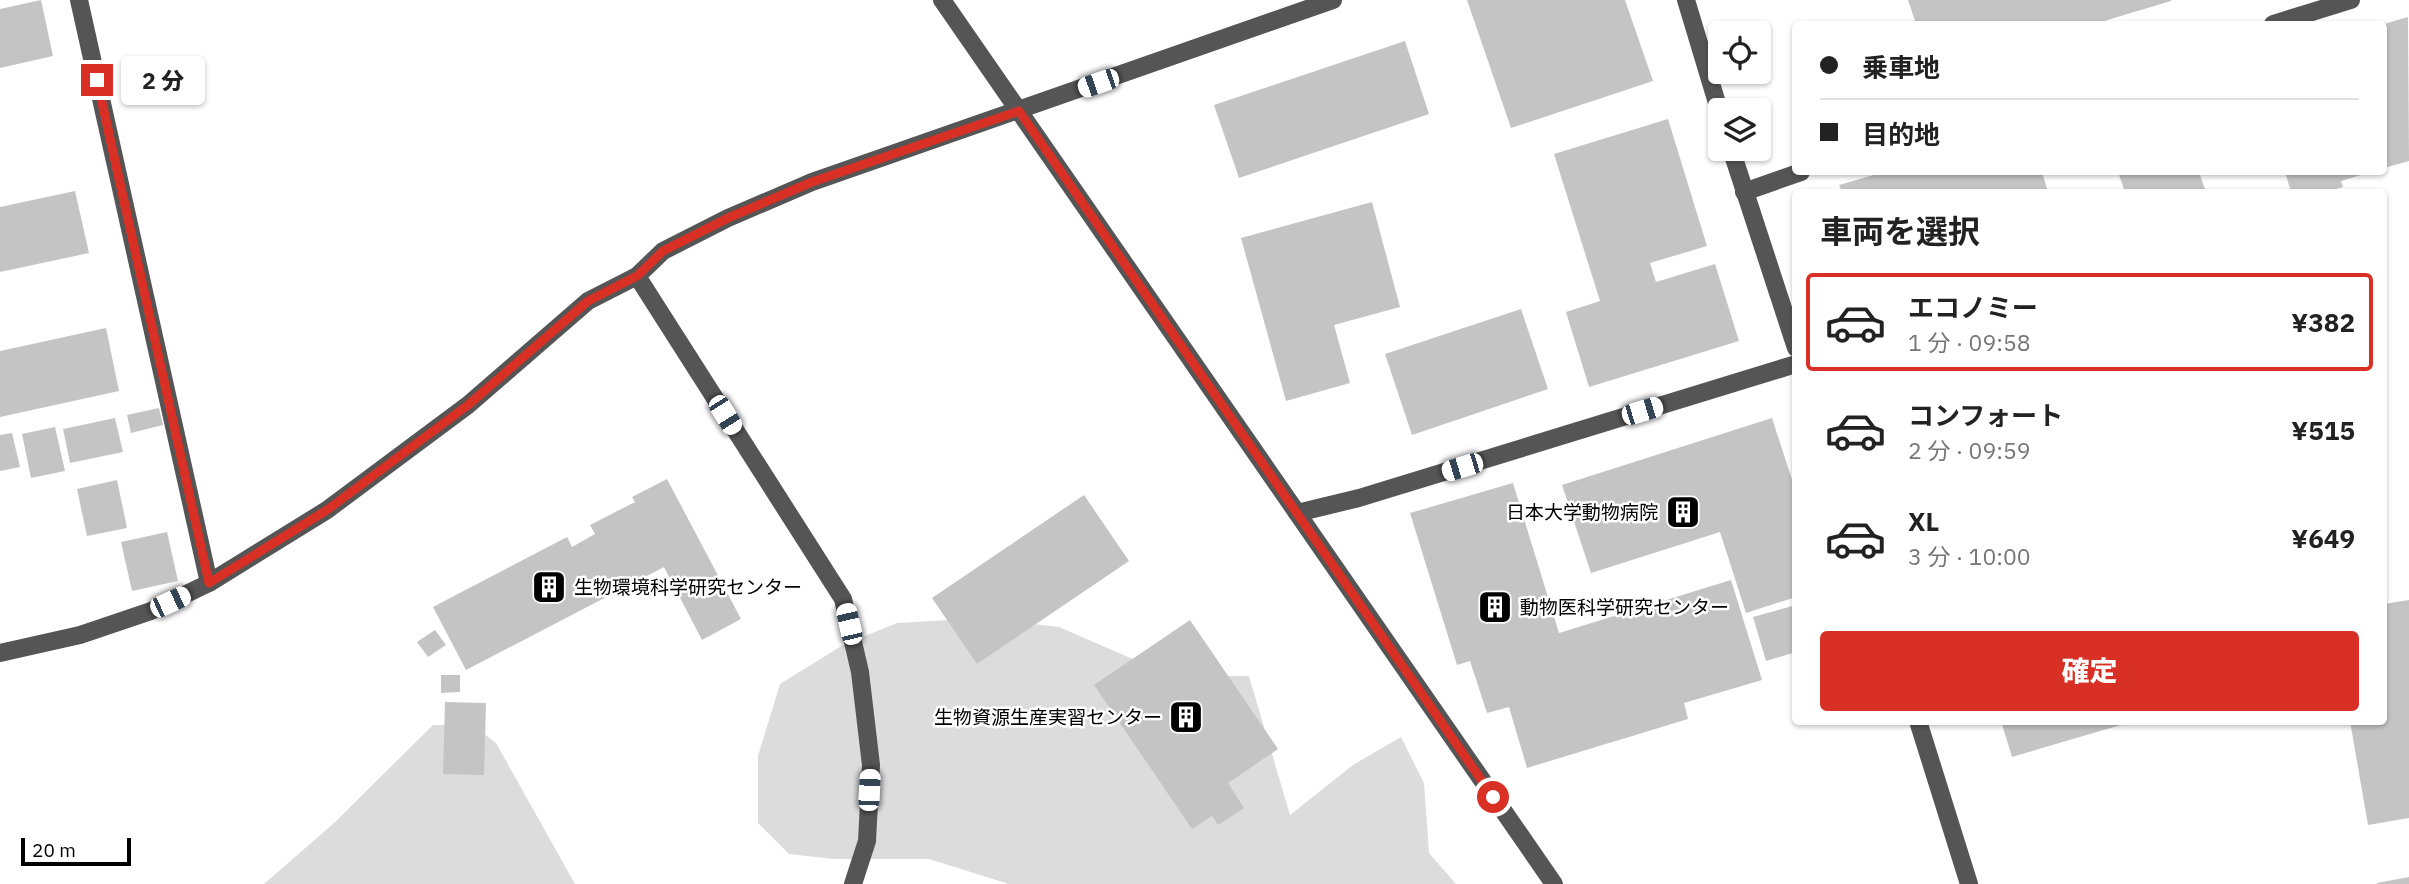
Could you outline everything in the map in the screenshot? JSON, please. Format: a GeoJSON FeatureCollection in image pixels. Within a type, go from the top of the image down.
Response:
{"type":"FeatureCollection","features":[{"type":"Feature","properties":{"kind":"street"},"geometry":{"type":"LineString","coordinates":[[79,0],[209,583]]}},
{"type":"Feature","properties":{"kind":"street"},"geometry":{"type":"LineString","coordinates":[[942,0],[1554,884]]}},
{"type":"Feature","properties":{"kind":"street"},"geometry":{"type":"LineString","coordinates":[[0,653],[80,635],[151,611],[209,583],[327,510],[468,405],[588,301],[637,276],[663,251],[728,218],[812,182],[1333,0]]}},
{"type":"Feature","properties":{"kind":"street"},"geometry":{"type":"LineString","coordinates":[[1686,0],[1715,98]]}},
{"type":"Feature","properties":{"kind":"street"},"geometry":{"type":"LineString","coordinates":[[2283,21],[2351,0]]}},
{"type":"Feature","properties":{"kind":"street"},"geometry":{"type":"LineString","coordinates":[[1735,161],[1792,336]]}},
{"type":"Feature","properties":{"kind":"street"},"geometry":{"type":"LineString","coordinates":[[1744,192],[1792,175]]}},
{"type":"Feature","properties":{"kind":"street"},"geometry":{"type":"LineString","coordinates":[[637,276],[843,599],[860,672],[871,765],[867,841],[853,884]]}},
{"type":"Feature","properties":{"kind":"street"},"geometry":{"type":"LineString","coordinates":[[1297,513],[1359,498],[1792,365]]}},
{"type":"Feature","properties":{"kind":"street"},"geometry":{"type":"LineString","coordinates":[[1919,725],[1969,884]]}},
{"type":"Feature","properties":{"kind":"shaded area"},"geometry":{"type":"Polygon","coordinates":[[[983,618],[1059,627],[1172,676],[1249,676],[1290,815],[1353,765],[1401,737],[1424,783],[1429,853],[1456,884],[1009,884],[929,859],[834,859],[789,854],[758,823],[758,756],[780,684],[843,645],[897,623],[983,618]]]}},
{"type":"Feature","properties":{"kind":"shaded area"},"geometry":{"type":"Polygon","coordinates":[[[433,725],[473,725],[496,743],[575,884],[264,884],[334,823],[433,725]]]}},
{"type":"Feature","properties":{"kind":"building"},"geometry":{"type":"Polygon","coordinates":[[[41,0],[53,56],[0,68],[0,9],[41,0]]]}},
{"type":"Feature","properties":{"kind":"building"},"geometry":{"type":"Polygon","coordinates":[[[1467,0],[1625,0],[1653,81],[1511,128],[1467,0]]]}},
{"type":"Feature","properties":{"kind":"building"},"geometry":{"type":"Polygon","coordinates":[[[1908,0],[2171,0],[2104,21],[1915,21],[1908,0]]]}},
{"type":"Feature","properties":{"kind":"building"},"geometry":{"type":"Polygon","coordinates":[[[2408,17],[2409,161],[2387,167],[2387,23],[2408,17]]]}},
{"type":"Feature","properties":{"kind":"building"},"geometry":{"type":"Polygon","coordinates":[[[1405,41],[1429,114],[1239,178],[1214,105],[1405,41]]]}},
{"type":"Feature","properties":{"kind":"building"},"geometry":{"type":"Polygon","coordinates":[[[1668,119],[1707,246],[1650,263],[1656,282],[1715,264],[1739,341],[1589,387],[1566,312],[1600,301],[1554,154],[1668,119]]]}},
{"type":"Feature","properties":{"kind":"building"},"geometry":{"type":"Polygon","coordinates":[[[1874,175],[2043,175],[2047,189],[1841,189],[1839,185],[1874,175]]]}},
{"type":"Feature","properties":{"kind":"building"},"geometry":{"type":"Polygon","coordinates":[[[2119,175],[2200,175],[2205,189],[2124,189],[2119,175]]]}},
{"type":"Feature","properties":{"kind":"building"},"geometry":{"type":"Polygon","coordinates":[[[2286,175],[2361,175],[2341,181],[2343,187],[2336,189],[2290,189],[2286,175]]]}},
{"type":"Feature","properties":{"kind":"building"},"geometry":{"type":"Polygon","coordinates":[[[75,191],[89,253],[0,272],[0,207],[75,191]]]}},
{"type":"Feature","properties":{"kind":"building"},"geometry":{"type":"Polygon","coordinates":[[[1372,202],[1400,307],[1334,325],[1350,383],[1286,401],[1241,238],[1372,202]]]}},
{"type":"Feature","properties":{"kind":"building"},"geometry":{"type":"Polygon","coordinates":[[[1521,309],[1548,389],[1412,435],[1385,354],[1521,309]]]}},
{"type":"Feature","properties":{"kind":"building"},"geometry":{"type":"Polygon","coordinates":[[[106,328],[119,391],[0,417],[0,351],[106,328]]]}},
{"type":"Feature","properties":{"kind":"building"},"geometry":{"type":"Polygon","coordinates":[[[159,408],[163,425],[131,433],[127,415],[159,408]]]}},
{"type":"Feature","properties":{"kind":"building"},"geometry":{"type":"Polygon","coordinates":[[[115,418],[123,452],[70,463],[63,429],[115,418]]]}},
{"type":"Feature","properties":{"kind":"building","name":"日本大学動物病院"},"geometry":{"type":"Polygon","coordinates":[[[1772,418],[1792,480],[1792,598],[1746,613],[1720,532],[1591,573],[1562,485],[1772,418]]]}},
{"type":"Feature","properties":{"kind":"building"},"geometry":{"type":"Polygon","coordinates":[[[55,427],[65,471],[31,478],[22,434],[55,427]]]}},
{"type":"Feature","properties":{"kind":"building"},"geometry":{"type":"Polygon","coordinates":[[[12,433],[20,467],[0,471],[0,435],[12,433]]]}},
{"type":"Feature","properties":{"kind":"building","name":"生物環境科学研究センター"},"geometry":{"type":"Polygon","coordinates":[[[667,479],[741,619],[702,640],[664,567],[466,670],[433,607],[567,537],[572,547],[595,534],[590,525],[635,502],[632,497],[667,479]]]}},
{"type":"Feature","properties":{"kind":"building"},"geometry":{"type":"Polygon","coordinates":[[[117,480],[127,528],[87,536],[77,489],[117,480]]]}},
{"type":"Feature","properties":{"kind":"building","name":"動物医科学研究センター"},"geometry":{"type":"Polygon","coordinates":[[[1513,483],[1559,633],[1731,580],[1762,680],[1684,703],[1688,719],[1527,768],[1509,707],[1487,713],[1470,661],[1457,665],[1410,513],[1513,483]]]}},
{"type":"Feature","properties":{"kind":"building"},"geometry":{"type":"Polygon","coordinates":[[[1084,495],[1129,561],[977,664],[932,598],[1084,495]]]}},
{"type":"Feature","properties":{"kind":"building"},"geometry":{"type":"Polygon","coordinates":[[[167,532],[178,581],[132,591],[121,542],[167,532]]]}},
{"type":"Feature","properties":{"kind":"building"},"geometry":{"type":"Polygon","coordinates":[[[2409,600],[2409,818],[2368,825],[2351,725],[2387,725],[2387,604],[2409,600]]]}},
{"type":"Feature","properties":{"kind":"building"},"geometry":{"type":"Polygon","coordinates":[[[1792,606],[1792,653],[1766,661],[1753,617],[1792,606]]]}},
{"type":"Feature","properties":{"kind":"building","name":"生物資源生産実習センター"},"geometry":{"type":"Polygon","coordinates":[[[1190,620],[1278,749],[1228,783],[1244,808],[1218,825],[1212,816],[1192,829],[1094,685],[1190,620]]]}},
{"type":"Feature","properties":{"kind":"building"},"geometry":{"type":"Polygon","coordinates":[[[435,630],[446,645],[428,657],[417,642],[435,630]]]}},
{"type":"Feature","properties":{"kind":"building"},"geometry":{"type":"Polygon","coordinates":[[[441,675],[460,675],[460,692],[441,693],[441,675]]]}},
{"type":"Feature","properties":{"kind":"building"},"geometry":{"type":"Polygon","coordinates":[[[445,702],[486,703],[484,775],[443,774],[445,702]]]}},
{"type":"Feature","properties":{"kind":"building"},"geometry":{"type":"Polygon","coordinates":[[[2002,725],[2121,725],[2012,757],[2002,725]]]}},
{"type":"Feature","properties":{"kind":"building"},"geometry":{"type":"Polygon","coordinates":[[[2409,877],[2409,884],[2377,884],[2377,883],[2409,877]]]}},
{"type":"Feature","properties":{"kind":"place","name":"日本大学動物病院"},"geometry":{"type":"Point","coordinates":[1683,512]}},
{"type":"Feature","properties":{"kind":"place","name":"生物環境科学研究センター"},"geometry":{"type":"Point","coordinates":[549,587]}},
{"type":"Feature","properties":{"kind":"place","name":"動物医科学研究センター"},"geometry":{"type":"Point","coordinates":[1495,607]}},
{"type":"Feature","properties":{"kind":"place","name":"生物資源生産実習センター"},"geometry":{"type":"Point","coordinates":[1186,717]}},
{"type":"Feature","properties":{"kind":"route"},"geometry":{"type":"LineString","coordinates":[[97,80],[209,583],[327,510],[468,405],[588,301],[637,276],[663,251],[728,218],[812,182],[1019,111],[1493,797]]}}]}
